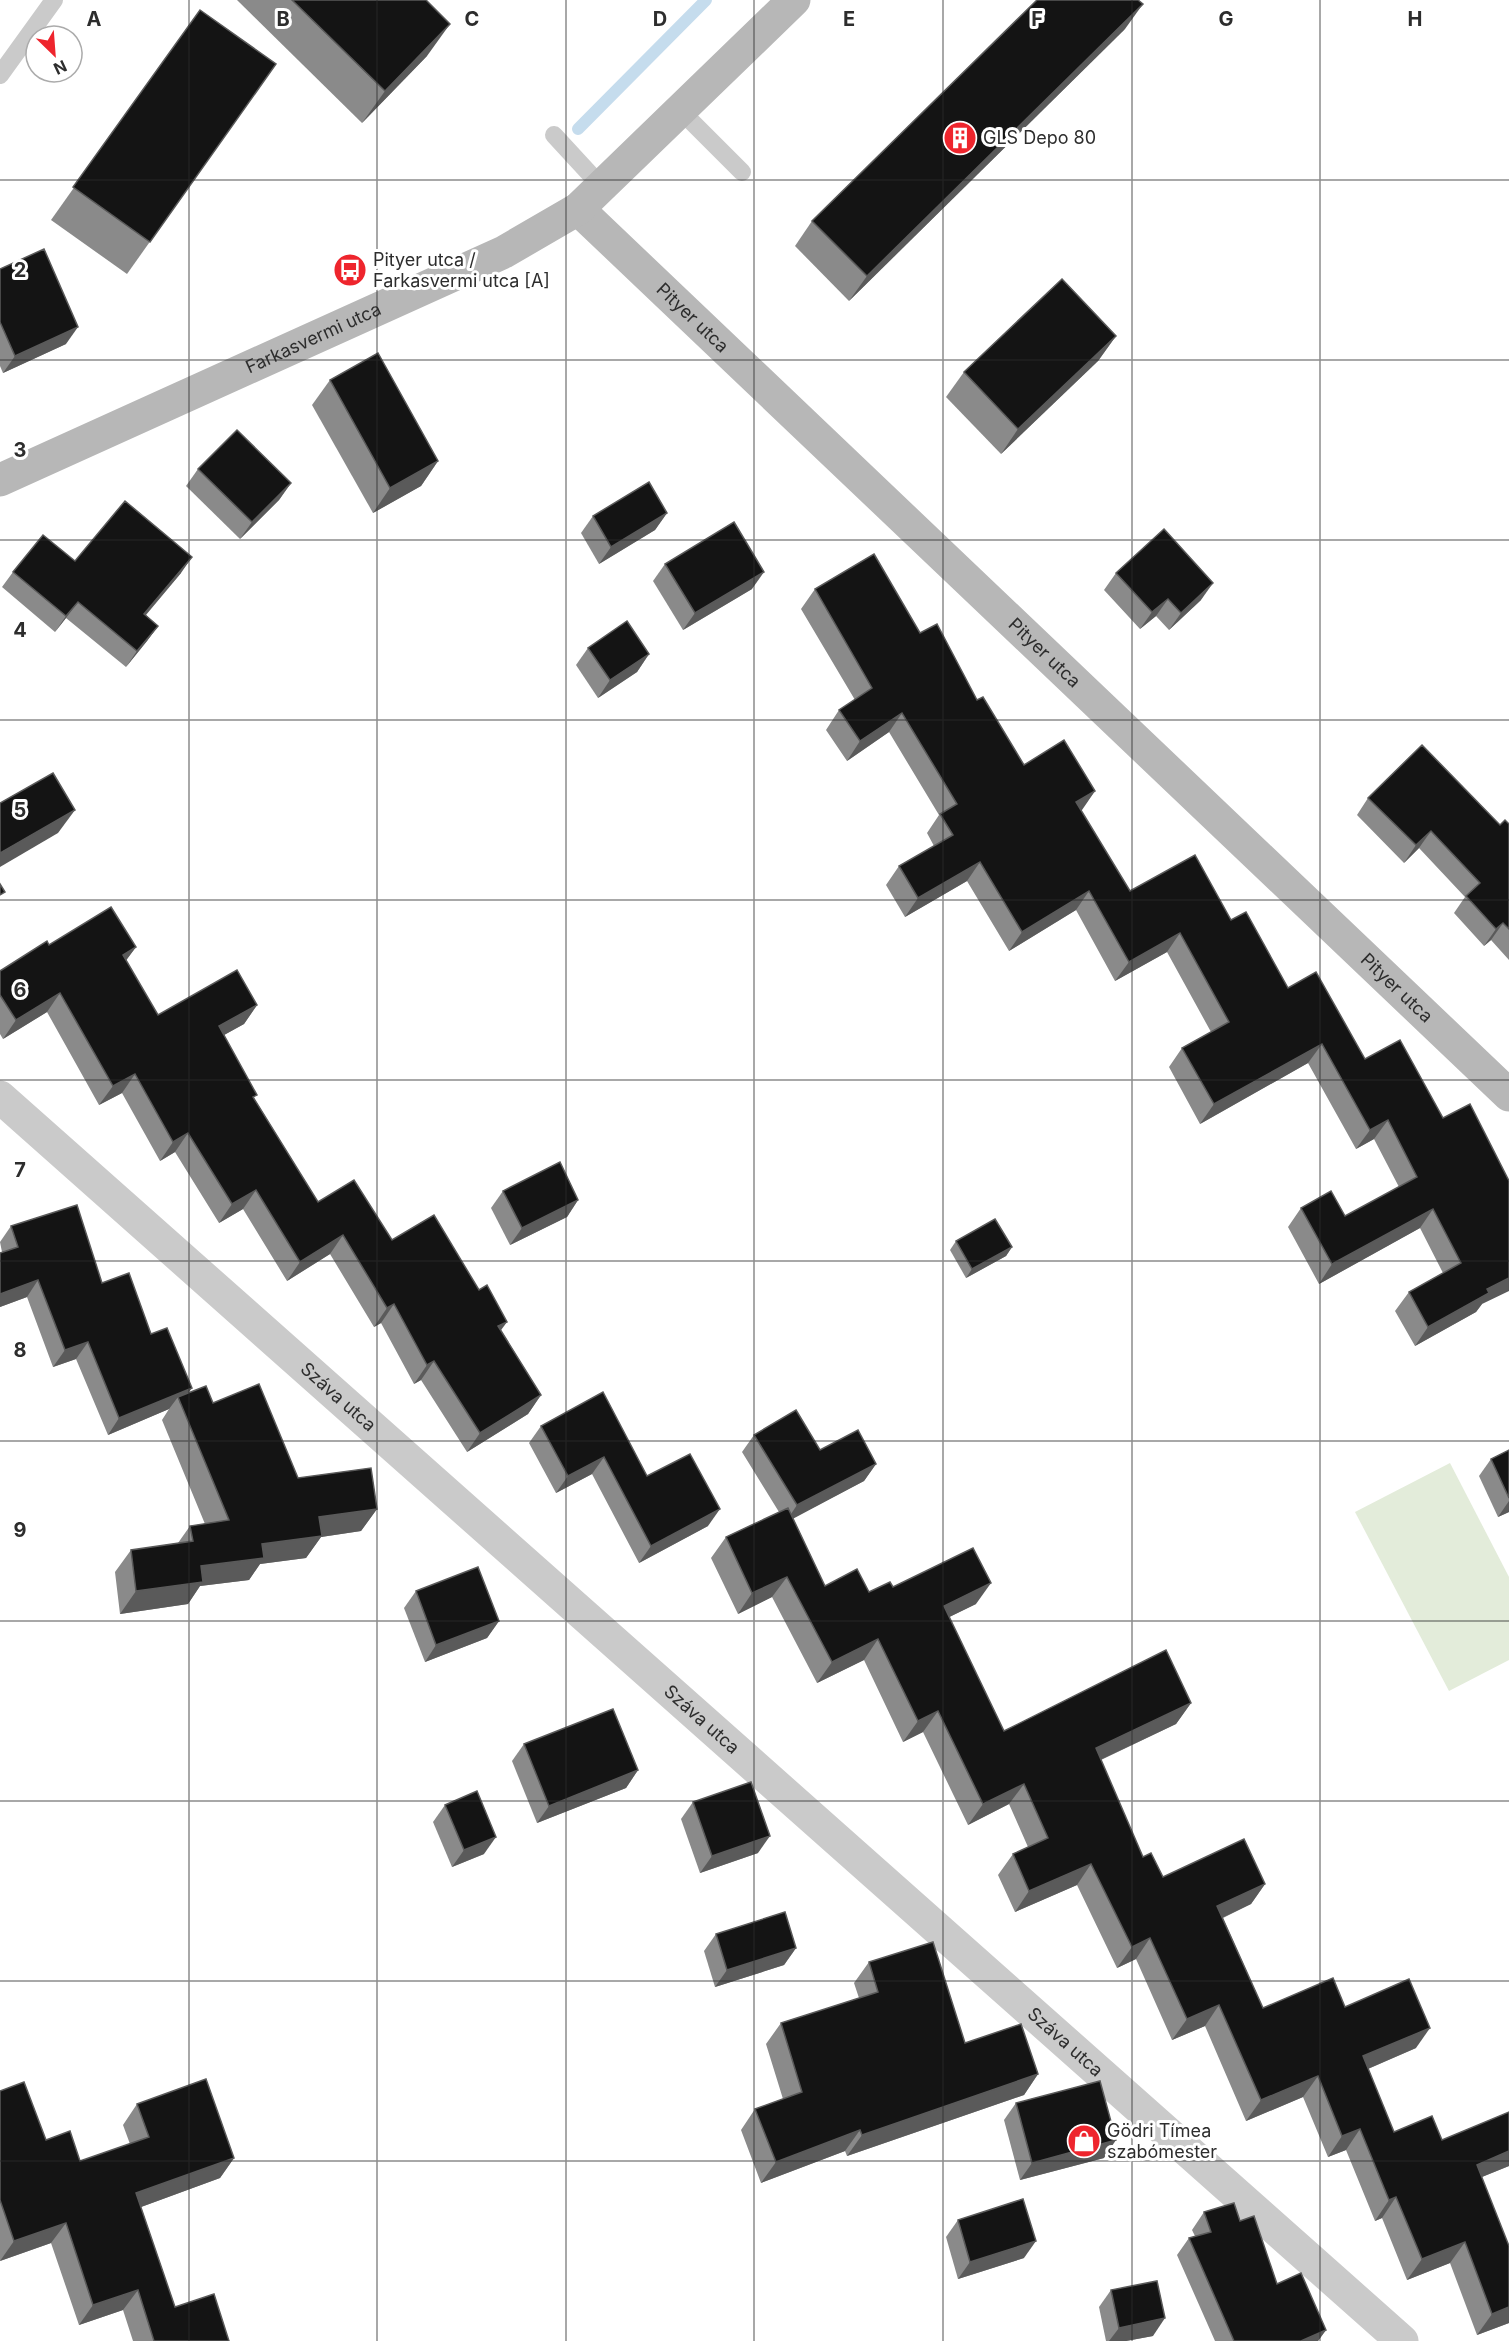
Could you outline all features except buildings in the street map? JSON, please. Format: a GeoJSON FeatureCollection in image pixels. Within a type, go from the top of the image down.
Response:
{"type":"FeatureCollection","features":[{"type":"Feature","properties":{"kind":"street","name":"Farkasvermi utca"},"geometry":{"type":"LineString","coordinates":[[0,480],[504,252],[578,210],[794,0]]}},
{"type":"Feature","properties":{"kind":"street","name":"Pityer utca"},"geometry":{"type":"LineString","coordinates":[[578,210],[1509,1095]]}},
{"type":"Feature","properties":{"kind":"street","name":"Száva utca"},"geometry":{"type":"LineString","coordinates":[[0,1097],[1402,2341]]}},
{"type":"Feature","properties":{"kind":"lane"},"geometry":{"type":"LineString","coordinates":[[0,75],[54,0]]}},
{"type":"Feature","properties":{"kind":"lane"},"geometry":{"type":"LineString","coordinates":[[680,110],[742,172]]}},
{"type":"Feature","properties":{"kind":"lane"},"geometry":{"type":"LineString","coordinates":[[555,135],[602,186]]}},
{"type":"Feature","properties":{"kind":"green space"},"geometry":{"type":"Polygon","coordinates":[[[1450,1463],[1509,1577],[1509,1660],[1449,1691],[1355,1512],[1450,1463]]]}},
{"type":"Feature","properties":{"kind":"waterway"},"geometry":{"type":"LineString","coordinates":[[578,129],[706,0]]}},
{"type":"Feature","properties":{"kind":"place","name":"GLS Depo 80"},"geometry":{"type":"Point","coordinates":[960,138]}},
{"type":"Feature","properties":{"kind":"place","name":"Pityer utca / Farkasvermi utca [A]"},"geometry":{"type":"Point","coordinates":[350,270]}},
{"type":"Feature","properties":{"kind":"place","name":"Gödri Tímea szabómester"},"geometry":{"type":"Point","coordinates":[1084,2141]}}]}
